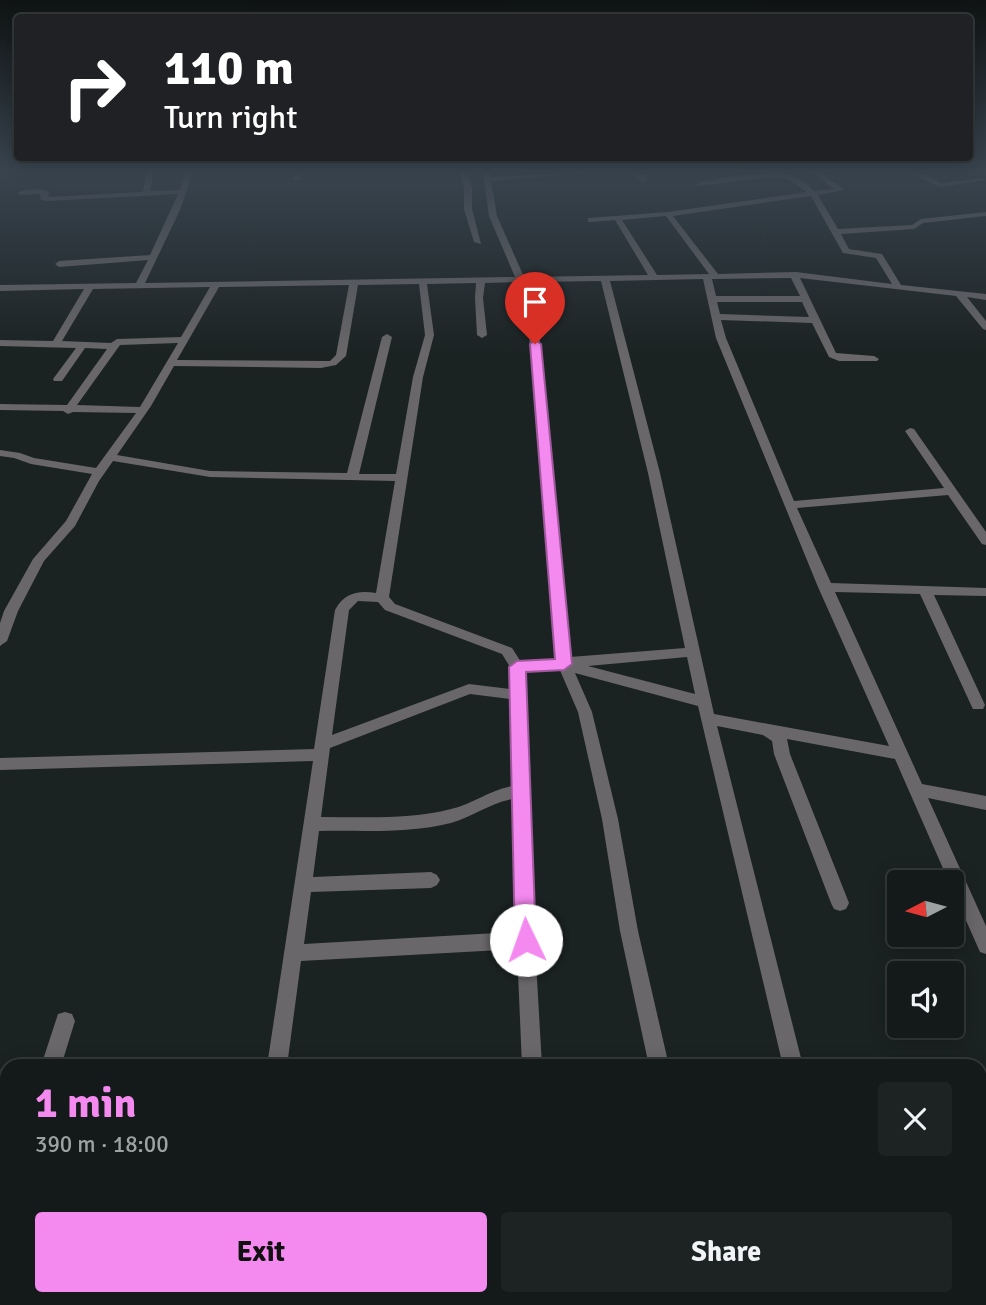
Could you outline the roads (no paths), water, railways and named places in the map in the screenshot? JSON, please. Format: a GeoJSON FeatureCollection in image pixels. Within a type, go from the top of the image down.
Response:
{"type":"FeatureCollection","features":[{"type":"Feature","properties":{"kind":"street"},"geometry":{"type":"LineString","coordinates":[[139,286],[165,233]]}},
{"type":"Feature","properties":{"kind":"street"},"geometry":{"type":"LineString","coordinates":[[475,233],[478,242]]}},
{"type":"Feature","properties":{"kind":"street"},"geometry":{"type":"LineString","coordinates":[[500,233],[528,297],[533,325],[564,664],[585,712],[601,779],[629,931],[657,1059]]}},
{"type":"Feature","properties":{"kind":"street"},"geometry":{"type":"LineString","coordinates":[[626,233],[654,277]]}},
{"type":"Feature","properties":{"kind":"street"},"geometry":{"type":"LineString","coordinates":[[681,233],[711,276],[712,299],[722,338],[790,505],[986,946]]}},
{"type":"Feature","properties":{"kind":"street"},"geometry":{"type":"LineString","coordinates":[[835,233],[848,253],[874,254],[882,258],[898,286]]}},
{"type":"Feature","properties":{"kind":"street"},"geometry":{"type":"LineString","coordinates":[[60,264],[154,257]]}},
{"type":"Feature","properties":{"kind":"street"},"geometry":{"type":"LineString","coordinates":[[794,275],[832,355],[839,358],[874,359]]}},
{"type":"Feature","properties":{"kind":"street"},"geometry":{"type":"LineString","coordinates":[[0,288],[794,275],[986,297]]}},
{"type":"Feature","properties":{"kind":"street"},"geometry":{"type":"LineString","coordinates":[[605,278],[654,473],[706,710],[791,1059]]}},
{"type":"Feature","properties":{"kind":"street"},"geometry":{"type":"LineString","coordinates":[[481,281],[479,298],[482,335]]}},
{"type":"Feature","properties":{"kind":"street"},"geometry":{"type":"LineString","coordinates":[[382,598],[418,377],[429,334],[429,321],[421,301],[423,282]]}},
{"type":"Feature","properties":{"kind":"street"},"geometry":{"type":"LineString","coordinates":[[171,363],[333,363],[341,355],[354,283]]}},
{"type":"Feature","properties":{"kind":"street"},"geometry":{"type":"LineString","coordinates":[[0,641],[11,611],[39,558],[71,523],[99,472],[143,411],[216,285]]}},
{"type":"Feature","properties":{"kind":"street"},"geometry":{"type":"LineString","coordinates":[[56,344],[90,287]]}},
{"type":"Feature","properties":{"kind":"street"},"geometry":{"type":"LineString","coordinates":[[960,296],[986,327]]}},
{"type":"Feature","properties":{"kind":"street"},"geometry":{"type":"LineString","coordinates":[[712,299],[804,299]]}},
{"type":"Feature","properties":{"kind":"street"},"geometry":{"type":"LineString","coordinates":[[716,317],[814,320]]}},
{"type":"Feature","properties":{"kind":"street"},"geometry":{"type":"LineString","coordinates":[[352,477],[387,337]]}},
{"type":"Feature","properties":{"kind":"street"},"geometry":{"type":"LineString","coordinates":[[0,343],[112,346],[128,340],[185,340]]}},
{"type":"Feature","properties":{"kind":"street"},"geometry":{"type":"LineString","coordinates":[[58,379],[82,346]]}},
{"type":"Feature","properties":{"kind":"street"},"geometry":{"type":"LineString","coordinates":[[68,411],[112,346]]}},
{"type":"Feature","properties":{"kind":"street"},"geometry":{"type":"LineString","coordinates":[[0,407],[143,411]]}},
{"type":"Feature","properties":{"kind":"street"},"geometry":{"type":"LineString","coordinates":[[910,431],[986,541]]}},
{"type":"Feature","properties":{"kind":"street"},"geometry":{"type":"LineString","coordinates":[[0,453],[99,472]]}},
{"type":"Feature","properties":{"kind":"street"},"geometry":{"type":"LineString","coordinates":[[109,457],[210,474],[403,478]]}},
{"type":"Feature","properties":{"kind":"street"},"geometry":{"type":"LineString","coordinates":[[790,505],[951,491]]}},
{"type":"Feature","properties":{"kind":"street"},"geometry":{"type":"LineString","coordinates":[[825,587],[986,592]]}},
{"type":"Feature","properties":{"kind":"street"},"geometry":{"type":"LineString","coordinates":[[925,590],[978,705]]}},
{"type":"Feature","properties":{"kind":"street"},"geometry":{"type":"LineString","coordinates":[[278,1059],[310,824],[345,603],[360,595],[382,598],[390,607],[507,651],[517,667],[532,1059]]}},
{"type":"Feature","properties":{"kind":"street"},"geometry":{"type":"LineString","coordinates":[[517,667],[693,652]]}},
{"type":"Feature","properties":{"kind":"street"},"geometry":{"type":"LineString","coordinates":[[564,664],[767,730],[900,754]]}},
{"type":"Feature","properties":{"kind":"street"},"geometry":{"type":"LineString","coordinates":[[0,764],[321,750],[469,689],[518,695]]}},
{"type":"Feature","properties":{"kind":"street"},"geometry":{"type":"LineString","coordinates":[[767,730],[779,738],[782,754],[840,903]]}},
{"type":"Feature","properties":{"kind":"street"},"geometry":{"type":"LineString","coordinates":[[915,789],[986,803]]}},
{"type":"Feature","properties":{"kind":"street"},"geometry":{"type":"LineString","coordinates":[[310,824],[422,820],[450,816],[471,809],[496,794],[520,791]]}},
{"type":"Feature","properties":{"kind":"street"},"geometry":{"type":"LineString","coordinates":[[302,885],[431,880]]}},
{"type":"Feature","properties":{"kind":"street"},"geometry":{"type":"LineString","coordinates":[[293,953],[526,940]]}},
{"type":"Feature","properties":{"kind":"street"},"geometry":{"type":"LineString","coordinates":[[53,1059],[65,1021]]}}]}
